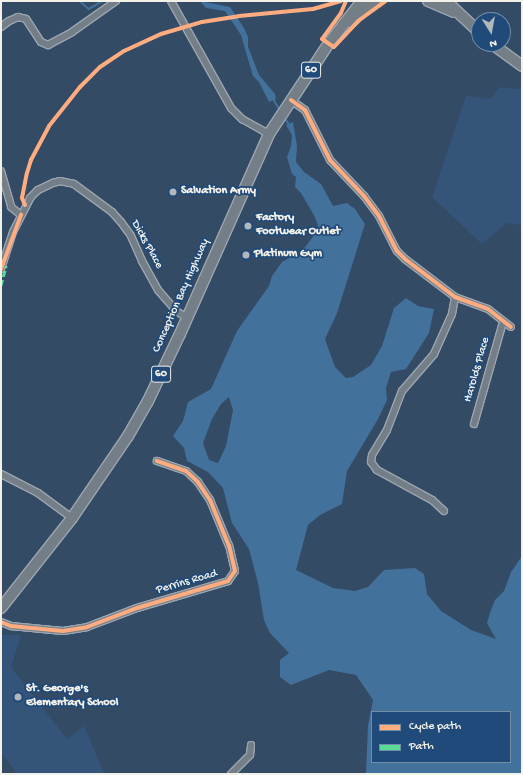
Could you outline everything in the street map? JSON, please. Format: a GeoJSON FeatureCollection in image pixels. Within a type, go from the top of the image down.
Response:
{"type":"FeatureCollection","features":[{"type":"Feature","properties":{"kind":"main road"},"geometry":{"type":"LineString","coordinates":[[334,38],[367,7],[378,1]]}},
{"type":"Feature","properties":{"kind":"main road"},"geometry":{"type":"LineString","coordinates":[[428,1],[459,14]]}},
{"type":"Feature","properties":{"kind":"main road"},"geometry":{"type":"LineString","coordinates":[[446,1],[471,25]]}},
{"type":"Feature","properties":{"kind":"main road","name":"Conception Bay Highway"},"geometry":{"type":"LineString","coordinates":[[1,608],[72,518],[107,468],[144,407],[269,134],[290,101],[359,2]]}},
{"type":"Feature","properties":{"kind":"main road"},"geometry":{"type":"LineString","coordinates":[[503,52],[522,66]]}},
{"type":"Feature","properties":{"kind":"street"},"geometry":{"type":"LineString","coordinates":[[1,27],[18,17],[26,19],[41,42],[48,45],[72,32],[116,1]]}},
{"type":"Feature","properties":{"kind":"street"},"geometry":{"type":"LineString","coordinates":[[171,1],[230,108],[242,119],[269,134]]}},
{"type":"Feature","properties":{"kind":"street"},"geometry":{"type":"LineString","coordinates":[[290,101],[305,110],[330,160],[364,196],[379,216],[397,251],[405,259],[455,297],[488,310],[511,327]]}},
{"type":"Feature","properties":{"kind":"street"},"geometry":{"type":"LineString","coordinates":[[1,171],[11,208],[21,215]]}},
{"type":"Feature","properties":{"kind":"street","name":"Dicks Place"},"geometry":{"type":"LineString","coordinates":[[1,269],[13,232],[30,198],[44,187],[60,181],[74,184],[80,186],[112,212],[121,222],[131,236],[142,261],[158,290],[176,311],[186,317]]}},
{"type":"Feature","properties":{"kind":"street"},"geometry":{"type":"LineString","coordinates":[[444,510],[432,500],[377,470],[371,462],[372,455],[387,430],[402,391],[434,354],[452,314],[455,297]]}},
{"type":"Feature","properties":{"kind":"street","name":"Harolds Place"},"geometry":{"type":"LineString","coordinates":[[474,424],[503,322]]}},
{"type":"Feature","properties":{"kind":"street","name":"Perrins Road"},"geometry":{"type":"LineString","coordinates":[[1,622],[12,626],[63,631],[86,626],[137,608],[228,581],[235,571],[229,546],[210,500],[198,482],[186,471],[157,461]]}},
{"type":"Feature","properties":{"kind":"street"},"geometry":{"type":"LineString","coordinates":[[1,474],[38,493],[72,518]]}},
{"type":"Feature","properties":{"kind":"street"},"geometry":{"type":"LineString","coordinates":[[231,774],[250,755],[251,745]]}},
{"type":"Feature","properties":{"kind":"shaded area"},"geometry":{"type":"Polygon","coordinates":[[[200,1],[230,7],[244,28],[248,37],[248,47],[259,75],[275,94],[276,99],[269,102],[259,82],[253,76],[241,35],[225,11],[206,8],[200,1]]]}},
{"type":"Feature","properties":{"kind":"shaded area"},"geometry":{"type":"Polygon","coordinates":[[[522,86],[522,225],[507,223],[482,244],[432,197],[466,96],[490,99],[500,87],[518,89],[522,86]]]}},
{"type":"Feature","properties":{"kind":"shaded area"},"geometry":{"type":"Polygon","coordinates":[[[293,122],[297,146],[296,162],[304,172],[321,184],[333,206],[347,203],[355,209],[365,224],[337,313],[325,339],[335,367],[346,378],[353,377],[371,365],[382,346],[394,308],[406,298],[418,306],[434,309],[429,333],[406,369],[391,372],[386,388],[387,400],[378,419],[347,471],[342,504],[320,515],[308,525],[296,570],[333,588],[355,591],[368,587],[384,570],[415,568],[424,574],[427,594],[441,611],[471,630],[496,639],[487,623],[490,613],[495,600],[504,591],[511,572],[522,556],[522,774],[366,773],[368,725],[373,700],[356,675],[329,670],[291,685],[280,677],[280,660],[289,653],[270,633],[264,620],[258,583],[249,549],[232,523],[223,488],[208,472],[187,461],[184,448],[173,436],[183,421],[188,402],[211,389],[237,331],[269,286],[272,276],[282,262],[302,251],[319,229],[315,217],[301,193],[295,187],[296,177],[292,174],[287,157],[291,146],[292,135],[286,125],[293,122]],[[229,397],[221,404],[212,419],[203,443],[209,460],[218,463],[226,446],[233,410],[229,397]]]}},
{"type":"Feature","properties":{"kind":"shaded area","name":"St. George's Elementary School"},"geometry":{"type":"Polygon","coordinates":[[[1,635],[21,635],[11,667],[67,739],[84,726],[104,773],[17,774],[1,752],[1,635]]]}},
{"type":"Feature","properties":{"kind":"waterway"},"geometry":{"type":"LineString","coordinates":[[80,1],[89,9],[103,1]]}},
{"type":"Feature","properties":{"kind":"waterway"},"geometry":{"type":"LineString","coordinates":[[274,100],[280,110]]}},
{"type":"Feature","properties":{"kind":"waterway"},"geometry":{"type":"LineString","coordinates":[[284,117],[289,124]]}},
{"type":"Feature","properties":{"kind":"marked path"},"geometry":{"type":"LineString","coordinates":[[1,285],[6,266]]}},
{"type":"Feature","properties":{"kind":"cycle path"},"geometry":{"type":"LineString","coordinates":[[25,205],[22,198],[27,173],[31,160],[49,126],[80,87],[100,67],[124,51],[161,34],[202,22],[239,16],[313,9],[341,1]]}},
{"type":"Feature","properties":{"kind":"cycle path"},"geometry":{"type":"LineString","coordinates":[[346,1],[341,13],[322,39],[334,47],[358,21],[386,1]]}},
{"type":"Feature","properties":{"kind":"cycle path"},"geometry":{"type":"LineString","coordinates":[[291,100],[305,110],[330,160],[364,196],[379,216],[397,251],[405,259],[455,297],[488,309],[511,327]]}},
{"type":"Feature","properties":{"kind":"cycle path"},"geometry":{"type":"LineString","coordinates":[[1,269],[21,215]]}},
{"type":"Feature","properties":{"kind":"cycle path"},"geometry":{"type":"LineString","coordinates":[[1,622],[11,626],[63,631],[87,627],[137,608],[228,581],[235,571],[229,546],[210,500],[198,482],[186,471],[157,461]]}},
{"type":"Feature","properties":{"kind":"place","name":"Salvation Army"},"geometry":{"type":"Point","coordinates":[173,192]}},
{"type":"Feature","properties":{"kind":"place","name":"Factory Footwear Outlet"},"geometry":{"type":"Point","coordinates":[248,226]}},
{"type":"Feature","properties":{"kind":"place","name":"Platinum Gym"},"geometry":{"type":"Point","coordinates":[246,255]}},
{"type":"Feature","properties":{"kind":"place","name":"St. George's Elementary School"},"geometry":{"type":"Point","coordinates":[18,697]}}]}
